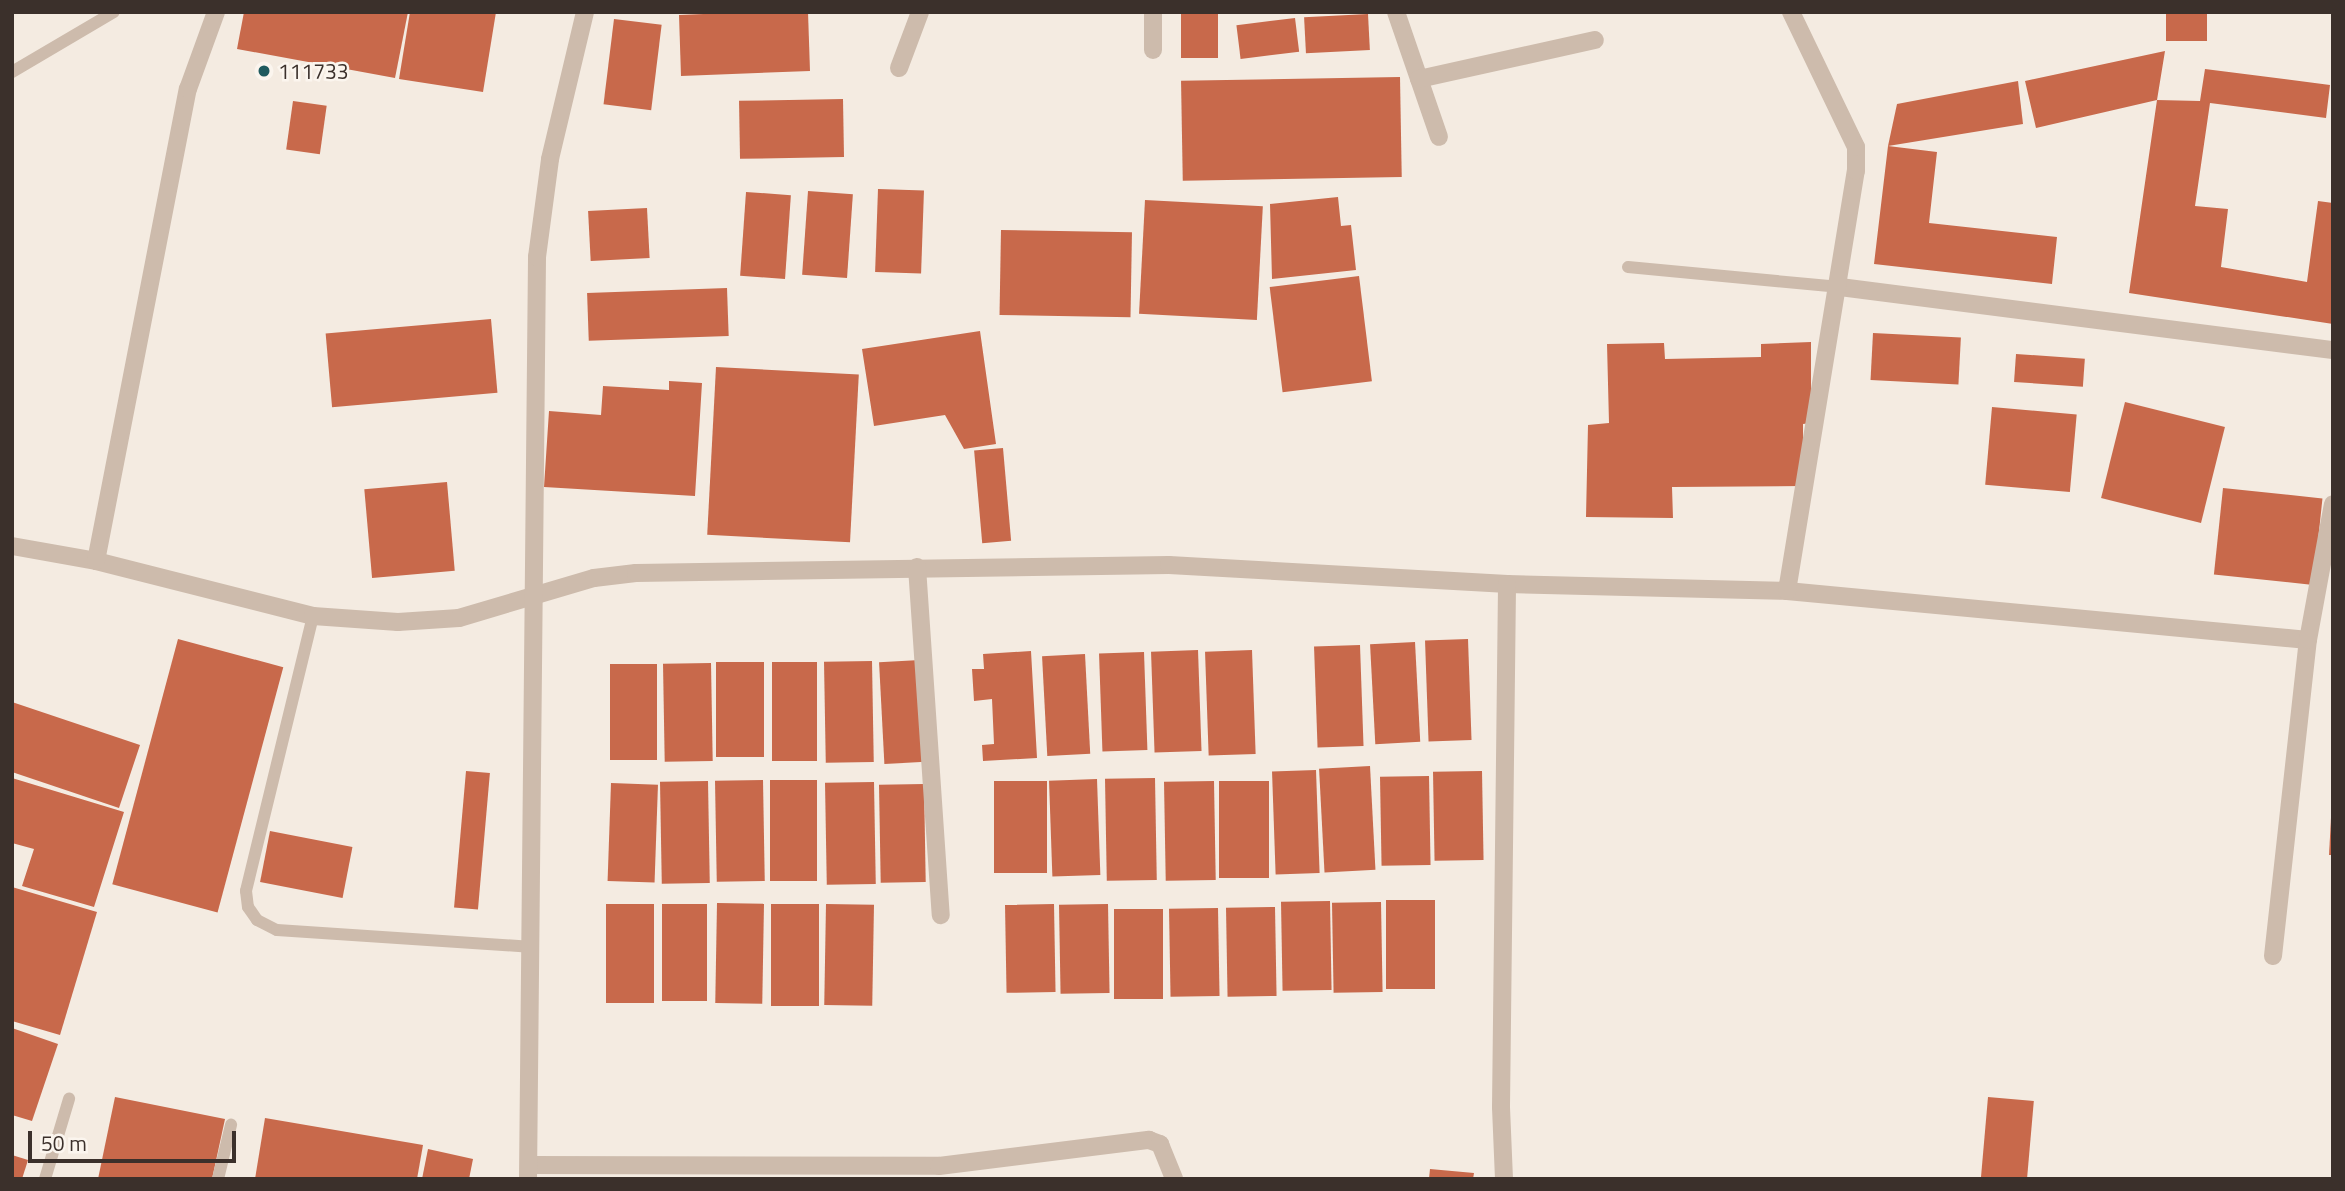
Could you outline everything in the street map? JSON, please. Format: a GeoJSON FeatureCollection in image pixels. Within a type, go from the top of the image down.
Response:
{"type":"FeatureCollection","features":[{"type":"Feature","properties":{"kind":"street"},"geometry":{"type":"LineString","coordinates":[[96,561],[188,89],[216,12]]}},
{"type":"Feature","properties":{"kind":"street"},"geometry":{"type":"LineString","coordinates":[[584,12],[550,159],[537,257],[537,597],[529,1172],[939,1166],[1149,1140],[1160,1144],[1174,1179]]}},
{"type":"Feature","properties":{"kind":"street"},"geometry":{"type":"LineString","coordinates":[[899,68],[920,12]]}},
{"type":"Feature","properties":{"kind":"street"},"geometry":{"type":"LineString","coordinates":[[1153,12],[1153,50]]}},
{"type":"Feature","properties":{"kind":"street"},"geometry":{"type":"LineString","coordinates":[[1396,12],[1439,137]]}},
{"type":"Feature","properties":{"kind":"street"},"geometry":{"type":"LineString","coordinates":[[1787,591],[1840,287],[1856,147],[1791,12]]}},
{"type":"Feature","properties":{"kind":"street"},"geometry":{"type":"LineString","coordinates":[[1419,79],[1595,40]]}},
{"type":"Feature","properties":{"kind":"street"},"geometry":{"type":"LineString","coordinates":[[1840,287],[2333,350]]}},
{"type":"Feature","properties":{"kind":"street"},"geometry":{"type":"LineString","coordinates":[[2273,956],[2308,640],[2333,503]]}},
{"type":"Feature","properties":{"kind":"street"},"geometry":{"type":"LineString","coordinates":[[12,546],[96,561],[313,615],[398,622],[458,618],[537,597],[594,578],[636,573],[917,566],[1169,565],[1507,584],[1787,591],[2308,640]]}},
{"type":"Feature","properties":{"kind":"street"},"geometry":{"type":"LineString","coordinates":[[917,566],[941,915]]}},
{"type":"Feature","properties":{"kind":"street"},"geometry":{"type":"LineString","coordinates":[[1504,1179],[1501,1107],[1507,584]]}},
{"type":"Feature","properties":{"kind":"lane"},"geometry":{"type":"LineString","coordinates":[[12,72],[114,12]]}},
{"type":"Feature","properties":{"kind":"lane"},"geometry":{"type":"LineString","coordinates":[[1628,267],[1840,287]]}},
{"type":"Feature","properties":{"kind":"lane"},"geometry":{"type":"LineString","coordinates":[[313,615],[246,891],[248,907],[257,920],[277,930],[532,947]]}},
{"type":"Feature","properties":{"kind":"lane"},"geometry":{"type":"LineString","coordinates":[[45,1179],[69,1099]]}},
{"type":"Feature","properties":{"kind":"lane"},"geometry":{"type":"LineString","coordinates":[[218,1179],[231,1125]]}},
{"type":"Feature","properties":{"kind":"building"},"geometry":{"type":"Polygon","coordinates":[[[244,12],[408,12],[395,78],[237,49],[244,12]]]}},
{"type":"Feature","properties":{"kind":"building"},"geometry":{"type":"Polygon","coordinates":[[[410,12],[496,12],[483,92],[399,79],[410,12]]]}},
{"type":"Feature","properties":{"kind":"building"},"geometry":{"type":"Polygon","coordinates":[[[808,12],[810,71],[681,76],[679,15],[808,12]]]}},
{"type":"Feature","properties":{"kind":"building"},"geometry":{"type":"Polygon","coordinates":[[[1181,12],[1218,12],[1218,58],[1181,58],[1181,12]]]}},
{"type":"Feature","properties":{"kind":"building"},"geometry":{"type":"Polygon","coordinates":[[[2166,12],[2207,12],[2207,41],[2166,41],[2166,12]]]}},
{"type":"Feature","properties":{"kind":"building"},"geometry":{"type":"Polygon","coordinates":[[[1368,14],[1370,50],[1306,53],[1304,17],[1368,14]]]}},
{"type":"Feature","properties":{"kind":"building"},"geometry":{"type":"Polygon","coordinates":[[[1295,18],[1299,52],[1241,59],[1236,25],[1295,18]]]}},
{"type":"Feature","properties":{"kind":"building"},"geometry":{"type":"Polygon","coordinates":[[[614,19],[662,25],[651,110],[604,104],[614,19]]]}},
{"type":"Feature","properties":{"kind":"building"},"geometry":{"type":"Polygon","coordinates":[[[2165,51],[2157,100],[2036,128],[2025,81],[2165,51]]]}},
{"type":"Feature","properties":{"kind":"building"},"geometry":{"type":"Polygon","coordinates":[[[2205,69],[2330,85],[2326,118],[2210,103],[2195,206],[2228,209],[2221,267],[2307,282],[2318,201],[2333,203],[2333,324],[2129,293],[2157,100],[2200,101],[2205,69]]]}},
{"type":"Feature","properties":{"kind":"building"},"geometry":{"type":"Polygon","coordinates":[[[1400,77],[1402,177],[1183,181],[1181,81],[1400,77]]]}},
{"type":"Feature","properties":{"kind":"building"},"geometry":{"type":"Polygon","coordinates":[[[2018,81],[2023,124],[1888,146],[1897,104],[2018,81]]]}},
{"type":"Feature","properties":{"kind":"building"},"geometry":{"type":"Polygon","coordinates":[[[843,99],[844,157],[740,159],[739,101],[843,99]]]}},
{"type":"Feature","properties":{"kind":"building"},"geometry":{"type":"Polygon","coordinates":[[[293,101],[327,106],[320,154],[286,150],[293,101]]]}},
{"type":"Feature","properties":{"kind":"building"},"geometry":{"type":"Polygon","coordinates":[[[1888,146],[1937,152],[1929,223],[2057,237],[2052,284],[1874,264],[1888,146]]]}},
{"type":"Feature","properties":{"kind":"building"},"geometry":{"type":"Polygon","coordinates":[[[878,189],[924,191],[921,274],[875,272],[878,189]]]}},
{"type":"Feature","properties":{"kind":"building"},"geometry":{"type":"Polygon","coordinates":[[[808,191],[853,194],[847,278],[802,275],[808,191]]]}},
{"type":"Feature","properties":{"kind":"building"},"geometry":{"type":"Polygon","coordinates":[[[746,192],[791,195],[785,279],[740,276],[746,192]]]}},
{"type":"Feature","properties":{"kind":"building"},"geometry":{"type":"Polygon","coordinates":[[[1338,197],[1341,226],[1351,225],[1356,270],[1272,279],[1270,204],[1338,197]]]}},
{"type":"Feature","properties":{"kind":"building"},"geometry":{"type":"Polygon","coordinates":[[[1145,200],[1263,206],[1257,320],[1139,314],[1145,200]]]}},
{"type":"Feature","properties":{"kind":"building"},"geometry":{"type":"Polygon","coordinates":[[[647,208],[650,258],[591,261],[588,211],[647,208]]]}},
{"type":"Feature","properties":{"kind":"building"},"geometry":{"type":"Polygon","coordinates":[[[1001,230],[1132,232],[1130,317],[1000,315],[1001,230]]]}},
{"type":"Feature","properties":{"kind":"building"},"geometry":{"type":"Polygon","coordinates":[[[1359,276],[1372,381],[1283,392],[1270,287],[1359,276]]]}},
{"type":"Feature","properties":{"kind":"building"},"geometry":{"type":"Polygon","coordinates":[[[727,288],[729,336],[589,341],[587,293],[727,288]]]}},
{"type":"Feature","properties":{"kind":"building"},"geometry":{"type":"Polygon","coordinates":[[[491,319],[497,393],[332,407],[326,333],[491,319]]]}},
{"type":"Feature","properties":{"kind":"building"},"geometry":{"type":"Polygon","coordinates":[[[980,331],[996,444],[964,449],[945,415],[874,426],[862,349],[980,331]]]}},
{"type":"Feature","properties":{"kind":"building"},"geometry":{"type":"Polygon","coordinates":[[[1873,333],[1961,338],[1958,385],[1871,380],[1873,333]]]}},
{"type":"Feature","properties":{"kind":"building"},"geometry":{"type":"Polygon","coordinates":[[[1811,342],[1811,423],[1803,424],[1803,486],[1672,487],[1673,518],[1586,517],[1588,425],[1609,423],[1607,344],[1664,343],[1665,359],[1761,357],[1761,344],[1811,342]]]}},
{"type":"Feature","properties":{"kind":"building"},"geometry":{"type":"Polygon","coordinates":[[[2016,354],[2085,359],[2083,387],[2014,382],[2016,354]]]}},
{"type":"Feature","properties":{"kind":"building"},"geometry":{"type":"Polygon","coordinates":[[[716,367],[859,374],[850,542],[707,535],[716,367]]]}},
{"type":"Feature","properties":{"kind":"building"},"geometry":{"type":"Polygon","coordinates":[[[669,381],[702,383],[695,496],[544,487],[549,411],[601,415],[603,386],[669,390],[669,381]]]}},
{"type":"Feature","properties":{"kind":"building"},"geometry":{"type":"Polygon","coordinates":[[[2125,402],[2225,427],[2201,523],[2101,498],[2125,402]]]}},
{"type":"Feature","properties":{"kind":"building"},"geometry":{"type":"Polygon","coordinates":[[[1992,407],[2077,414],[2070,492],[1985,485],[1992,407]]]}},
{"type":"Feature","properties":{"kind":"building"},"geometry":{"type":"Polygon","coordinates":[[[1003,448],[1011,541],[982,543],[974,451],[1003,448]]]}},
{"type":"Feature","properties":{"kind":"building"},"geometry":{"type":"Polygon","coordinates":[[[447,482],[455,571],[372,578],[364,489],[447,482]]]}},
{"type":"Feature","properties":{"kind":"building"},"geometry":{"type":"Polygon","coordinates":[[[2223,488],[2322,498],[2313,585],[2214,575],[2223,488]]]}},
{"type":"Feature","properties":{"kind":"building"},"geometry":{"type":"Polygon","coordinates":[[[178,639],[283,667],[218,913],[112,884],[178,639]]]}},
{"type":"Feature","properties":{"kind":"building"},"geometry":{"type":"Polygon","coordinates":[[[1468,639],[1472,740],[1429,741],[1425,641],[1468,639]]]}},
{"type":"Feature","properties":{"kind":"building"},"geometry":{"type":"Polygon","coordinates":[[[1415,642],[1420,742],[1375,744],[1370,644],[1415,642]]]}},
{"type":"Feature","properties":{"kind":"building"},"geometry":{"type":"Polygon","coordinates":[[[1360,645],[1364,746],[1318,748],[1314,647],[1360,645]]]}},
{"type":"Feature","properties":{"kind":"building"},"geometry":{"type":"Polygon","coordinates":[[[1198,650],[1202,751],[1155,753],[1151,652],[1198,650]]]}},
{"type":"Feature","properties":{"kind":"building"},"geometry":{"type":"Polygon","coordinates":[[[1252,650],[1256,754],[1209,756],[1205,652],[1252,650]]]}},
{"type":"Feature","properties":{"kind":"building"},"geometry":{"type":"Polygon","coordinates":[[[1031,651],[1037,758],[983,761],[982,745],[994,744],[992,699],[974,701],[972,669],[984,669],[983,654],[1031,651]]]}},
{"type":"Feature","properties":{"kind":"building"},"geometry":{"type":"Polygon","coordinates":[[[1144,652],[1147,750],[1102,752],[1099,654],[1144,652]]]}},
{"type":"Feature","properties":{"kind":"building"},"geometry":{"type":"Polygon","coordinates":[[[1085,654],[1090,754],[1047,756],[1042,656],[1085,654]]]}},
{"type":"Feature","properties":{"kind":"building"},"geometry":{"type":"Polygon","coordinates":[[[920,660],[925,762],[884,764],[879,662],[920,660]]]}},
{"type":"Feature","properties":{"kind":"building"},"geometry":{"type":"Polygon","coordinates":[[[872,661],[874,762],[826,763],[824,662],[872,661]]]}},
{"type":"Feature","properties":{"kind":"building"},"geometry":{"type":"Polygon","coordinates":[[[716,662],[764,662],[764,757],[716,757],[716,662]]]}},
{"type":"Feature","properties":{"kind":"building"},"geometry":{"type":"Polygon","coordinates":[[[772,662],[817,662],[817,761],[772,761],[772,662]]]}},
{"type":"Feature","properties":{"kind":"building"},"geometry":{"type":"Polygon","coordinates":[[[711,663],[713,761],[665,762],[663,664],[711,663]]]}},
{"type":"Feature","properties":{"kind":"building"},"geometry":{"type":"Polygon","coordinates":[[[610,664],[657,664],[657,760],[610,760],[610,664]]]}},
{"type":"Feature","properties":{"kind":"building"},"geometry":{"type":"Polygon","coordinates":[[[12,702],[140,745],[119,808],[12,772],[12,702]]]}},
{"type":"Feature","properties":{"kind":"building"},"geometry":{"type":"Polygon","coordinates":[[[1370,766],[1375,870],[1325,873],[1319,769],[1370,766]]]}},
{"type":"Feature","properties":{"kind":"building"},"geometry":{"type":"Polygon","coordinates":[[[1316,770],[1320,873],[1276,874],[1272,772],[1316,770]]]}},
{"type":"Feature","properties":{"kind":"building"},"geometry":{"type":"Polygon","coordinates":[[[466,771],[490,773],[478,910],[454,907],[466,771]]]}},
{"type":"Feature","properties":{"kind":"building"},"geometry":{"type":"Polygon","coordinates":[[[1482,771],[1484,860],[1435,861],[1433,772],[1482,771]]]}},
{"type":"Feature","properties":{"kind":"building"},"geometry":{"type":"Polygon","coordinates":[[[1429,776],[1431,865],[1382,866],[1380,777],[1429,776]]]}},
{"type":"Feature","properties":{"kind":"building"},"geometry":{"type":"Polygon","coordinates":[[[12,778],[124,812],[94,907],[22,886],[34,849],[12,843],[12,778]]]}},
{"type":"Feature","properties":{"kind":"building"},"geometry":{"type":"Polygon","coordinates":[[[1155,778],[1157,880],[1107,881],[1105,779],[1155,778]]]}},
{"type":"Feature","properties":{"kind":"building"},"geometry":{"type":"Polygon","coordinates":[[[1097,779],[1100,875],[1052,877],[1049,781],[1097,779]]]}},
{"type":"Feature","properties":{"kind":"building"},"geometry":{"type":"Polygon","coordinates":[[[763,780],[765,881],[717,882],[715,781],[763,780]]]}},
{"type":"Feature","properties":{"kind":"building"},"geometry":{"type":"Polygon","coordinates":[[[770,780],[817,780],[817,881],[770,881],[770,780]]]}},
{"type":"Feature","properties":{"kind":"building"},"geometry":{"type":"Polygon","coordinates":[[[708,781],[710,883],[662,884],[660,782],[708,781]]]}},
{"type":"Feature","properties":{"kind":"building"},"geometry":{"type":"Polygon","coordinates":[[[994,781],[1047,781],[1047,873],[994,873],[994,781]]]}},
{"type":"Feature","properties":{"kind":"building"},"geometry":{"type":"Polygon","coordinates":[[[1214,781],[1216,880],[1166,881],[1164,782],[1214,781]]]}},
{"type":"Feature","properties":{"kind":"building"},"geometry":{"type":"Polygon","coordinates":[[[1219,781],[1269,781],[1269,878],[1219,878],[1219,781]]]}},
{"type":"Feature","properties":{"kind":"building"},"geometry":{"type":"Polygon","coordinates":[[[874,782],[876,884],[827,885],[825,783],[874,782]]]}},
{"type":"Feature","properties":{"kind":"building"},"geometry":{"type":"Polygon","coordinates":[[[611,783],[658,785],[655,883],[608,881],[611,783]]]}},
{"type":"Feature","properties":{"kind":"building"},"geometry":{"type":"Polygon","coordinates":[[[924,784],[926,882],[881,883],[879,785],[924,784]]]}},
{"type":"Feature","properties":{"kind":"building"},"geometry":{"type":"Polygon","coordinates":[[[2331,818],[2333,855],[2329,855],[2331,818]]]}},
{"type":"Feature","properties":{"kind":"building"},"geometry":{"type":"Polygon","coordinates":[[[270,831],[352,847],[343,898],[260,882],[270,831]]]}},
{"type":"Feature","properties":{"kind":"building"},"geometry":{"type":"Polygon","coordinates":[[[12,887],[97,912],[60,1035],[12,1021],[12,887]]]}},
{"type":"Feature","properties":{"kind":"building"},"geometry":{"type":"Polygon","coordinates":[[[1386,900],[1435,900],[1435,989],[1386,989],[1386,900]]]}},
{"type":"Feature","properties":{"kind":"building"},"geometry":{"type":"Polygon","coordinates":[[[1330,901],[1332,990],[1283,991],[1281,902],[1330,901]]]}},
{"type":"Feature","properties":{"kind":"building"},"geometry":{"type":"Polygon","coordinates":[[[1381,902],[1383,992],[1334,993],[1332,903],[1381,902]]]}},
{"type":"Feature","properties":{"kind":"building"},"geometry":{"type":"Polygon","coordinates":[[[717,903],[764,904],[762,1004],[715,1003],[717,903]]]}},
{"type":"Feature","properties":{"kind":"building"},"geometry":{"type":"Polygon","coordinates":[[[606,904],[654,904],[654,1003],[606,1003],[606,904]]]}},
{"type":"Feature","properties":{"kind":"building"},"geometry":{"type":"Polygon","coordinates":[[[662,904],[707,904],[707,1001],[662,1001],[662,904]]]}},
{"type":"Feature","properties":{"kind":"building"},"geometry":{"type":"Polygon","coordinates":[[[771,904],[819,904],[819,1006],[771,1006],[771,904]]]}},
{"type":"Feature","properties":{"kind":"building"},"geometry":{"type":"Polygon","coordinates":[[[826,904],[874,905],[872,1006],[824,1005],[826,904]]]}},
{"type":"Feature","properties":{"kind":"building"},"geometry":{"type":"Polygon","coordinates":[[[1054,904],[1056,992],[1007,993],[1005,905],[1054,904]]]}},
{"type":"Feature","properties":{"kind":"building"},"geometry":{"type":"Polygon","coordinates":[[[1108,904],[1110,993],[1061,994],[1059,905],[1108,904]]]}},
{"type":"Feature","properties":{"kind":"building"},"geometry":{"type":"Polygon","coordinates":[[[1275,907],[1277,996],[1228,997],[1226,908],[1275,907]]]}},
{"type":"Feature","properties":{"kind":"building"},"geometry":{"type":"Polygon","coordinates":[[[1218,908],[1220,996],[1171,997],[1169,909],[1218,908]]]}},
{"type":"Feature","properties":{"kind":"building"},"geometry":{"type":"Polygon","coordinates":[[[1114,909],[1163,909],[1163,999],[1114,999],[1114,909]]]}},
{"type":"Feature","properties":{"kind":"building"},"geometry":{"type":"Polygon","coordinates":[[[12,1028],[58,1044],[32,1121],[12,1115],[12,1028]]]}},
{"type":"Feature","properties":{"kind":"building"},"geometry":{"type":"Polygon","coordinates":[[[115,1097],[225,1119],[212,1179],[98,1179],[115,1097]]]}},
{"type":"Feature","properties":{"kind":"building"},"geometry":{"type":"Polygon","coordinates":[[[1988,1097],[2034,1101],[2027,1179],[1981,1179],[1988,1097]]]}},
{"type":"Feature","properties":{"kind":"building"},"geometry":{"type":"Polygon","coordinates":[[[265,1118],[423,1145],[417,1179],[255,1179],[265,1118]]]}},
{"type":"Feature","properties":{"kind":"building"},"geometry":{"type":"Polygon","coordinates":[[[428,1149],[473,1159],[469,1179],[422,1179],[428,1149]]]}},
{"type":"Feature","properties":{"kind":"building"},"geometry":{"type":"Polygon","coordinates":[[[12,1155],[28,1160],[22,1179],[12,1179],[12,1155]]]}},
{"type":"Feature","properties":{"kind":"building"},"geometry":{"type":"Polygon","coordinates":[[[1430,1169],[1474,1173],[1473,1179],[1429,1179],[1430,1169]]]}},
{"type":"Feature","properties":{"kind":"place","name":"111733"},"geometry":{"type":"Point","coordinates":[264,71]}}]}
